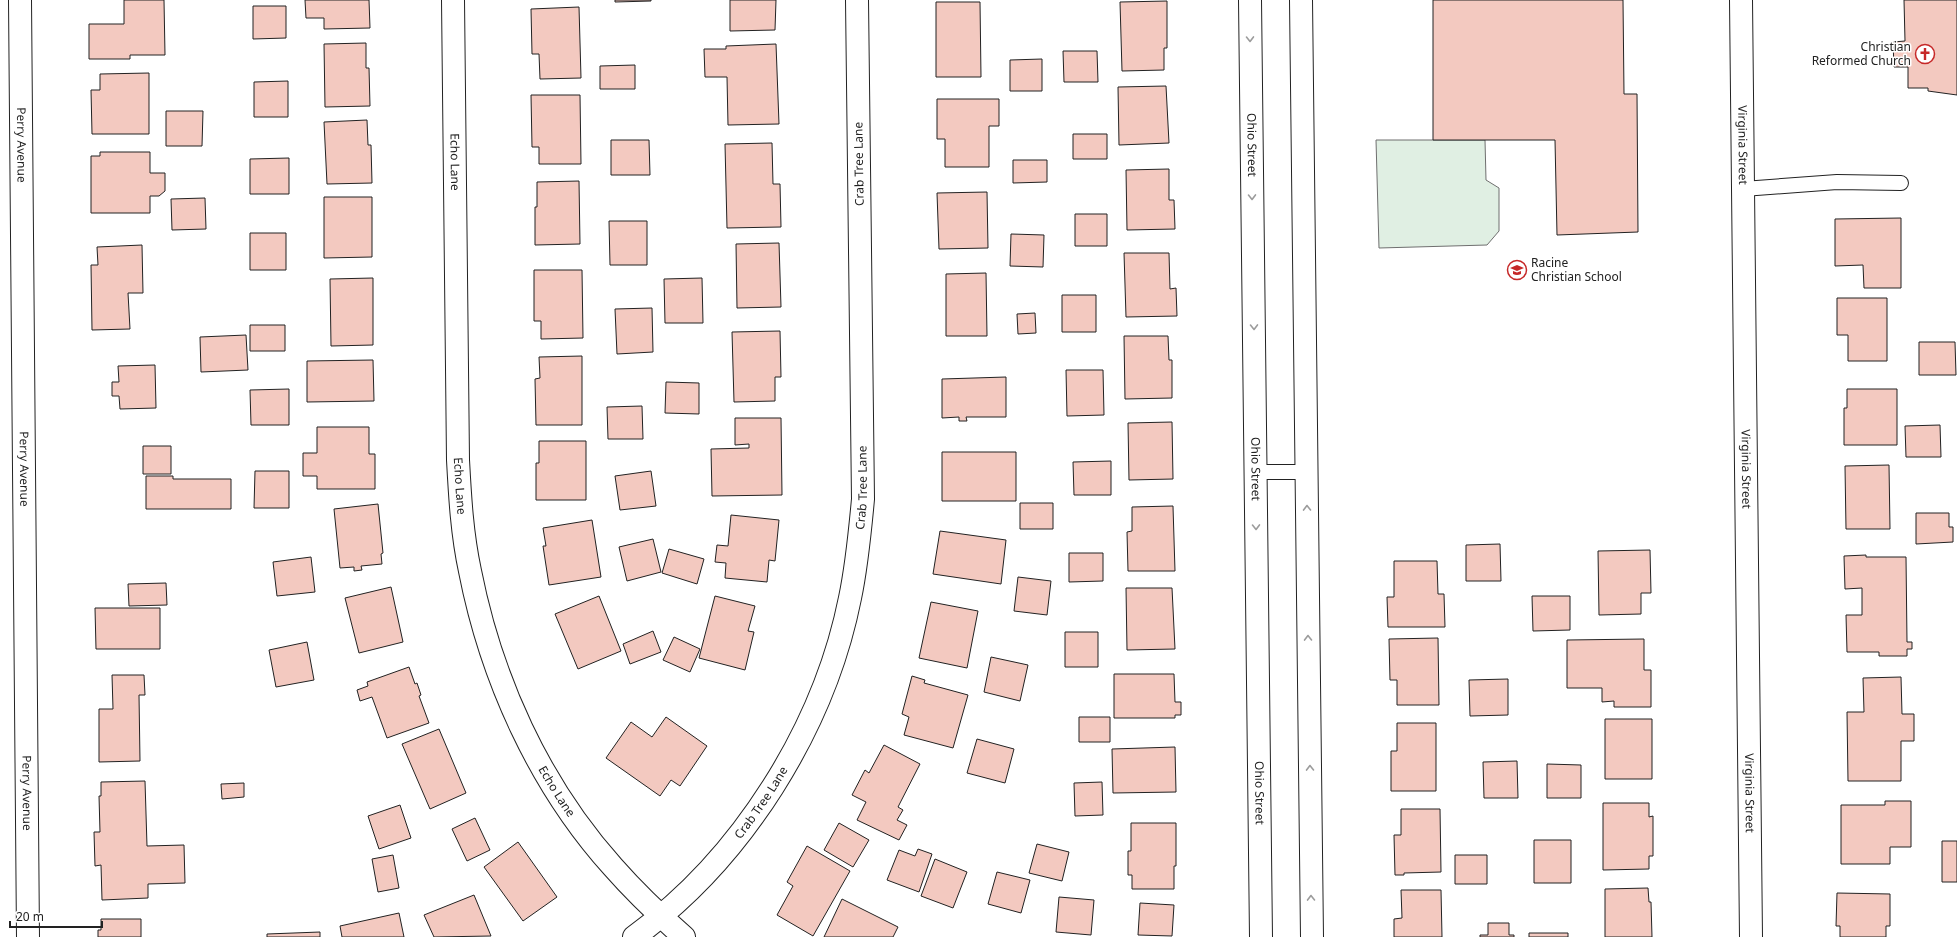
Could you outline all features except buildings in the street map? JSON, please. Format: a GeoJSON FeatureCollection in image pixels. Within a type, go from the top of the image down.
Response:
{"type":"FeatureCollection","features":[{"type":"Feature","properties":{"kind":"street","name":"Perry Avenue"},"geometry":{"type":"LineString","coordinates":[[20,0],[28,937]]}},
{"type":"Feature","properties":{"kind":"street","name":"Echo Lane"},"geometry":{"type":"LineString","coordinates":[[453,0],[458,460],[461,515],[470,570],[482,624],[499,677],[521,728],[547,776],[578,823],[612,866],[660,916],[684,937]]}},
{"type":"Feature","properties":{"kind":"street","name":"Crab Tree Lane"},"geometry":{"type":"LineString","coordinates":[[634,937],[660,916],[713,866],[745,826],[774,785],[799,741],[820,696],[837,648],[850,599],[859,549],[863,499],[857,0]]}},
{"type":"Feature","properties":{"kind":"street","name":"Ohio Street"},"geometry":{"type":"LineString","coordinates":[[1250,0],[1261,937]]}},
{"type":"Feature","properties":{"kind":"street"},"geometry":{"type":"LineString","coordinates":[[1301,0],[1312,937]]}},
{"type":"Feature","properties":{"kind":"street","name":"Virginia Street"},"geometry":{"type":"LineString","coordinates":[[1741,0],[1751,937]]}},
{"type":"Feature","properties":{"kind":"lane"},"geometry":{"type":"LineString","coordinates":[[1743,189],[1837,182],[1900,183]]}},
{"type":"Feature","properties":{"kind":"lane"},"geometry":{"type":"LineString","coordinates":[[1256,472],[1306,472]]}},
{"type":"Feature","properties":{"kind":"green space"},"geometry":{"type":"Polygon","coordinates":[[[1376,140],[1485,140],[1486,180],[1499,188],[1499,231],[1487,245],[1379,248],[1376,140]]]}},
{"type":"Feature","properties":{"kind":"place","name":"Christian Reformed Church"},"geometry":{"type":"Point","coordinates":[1925,54]}},
{"type":"Feature","properties":{"kind":"place","name":"Racine Christian School"},"geometry":{"type":"Point","coordinates":[1517,270]}}]}
